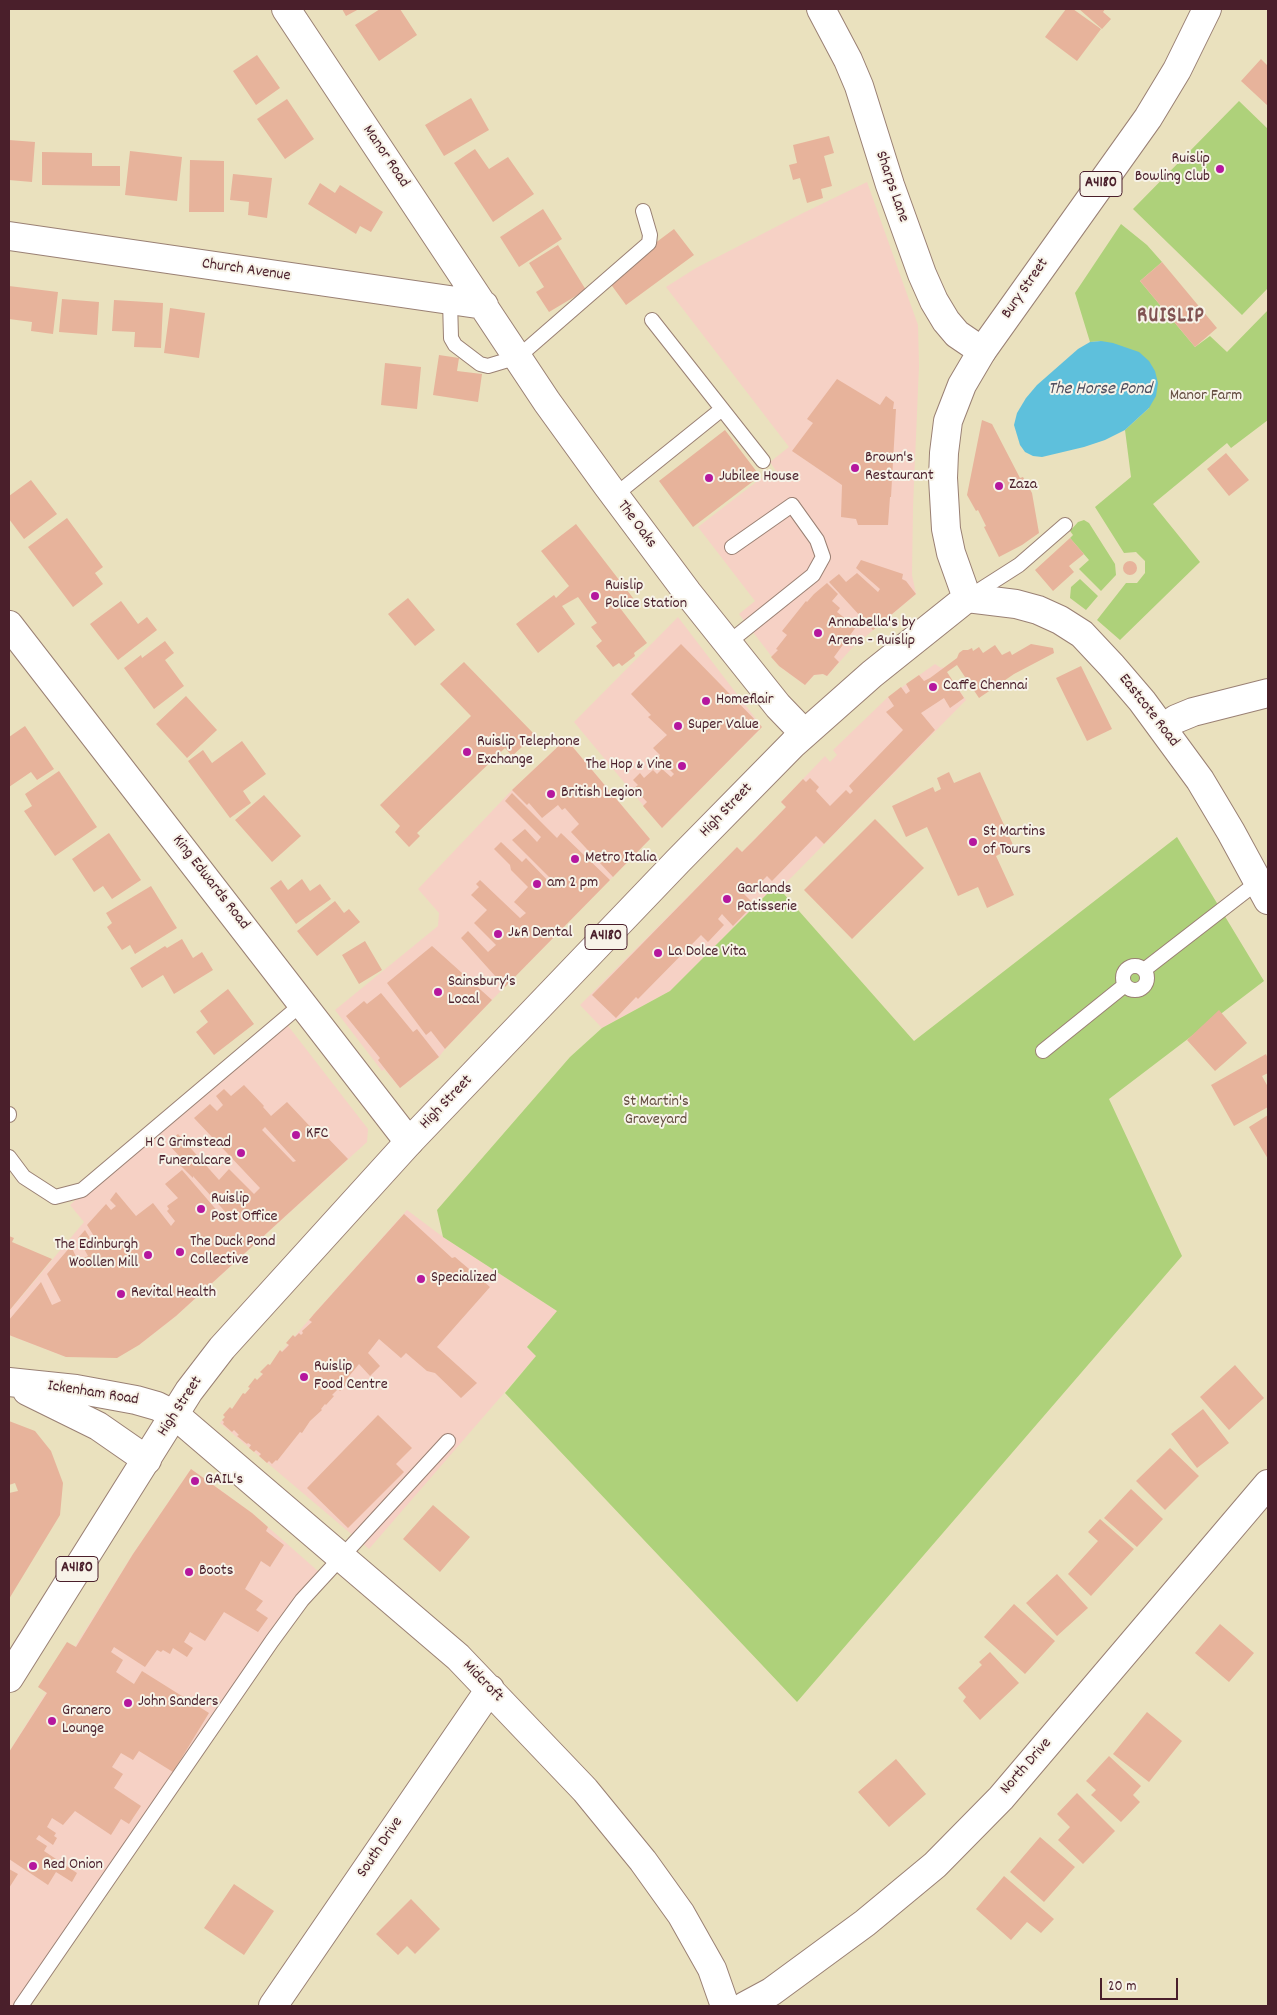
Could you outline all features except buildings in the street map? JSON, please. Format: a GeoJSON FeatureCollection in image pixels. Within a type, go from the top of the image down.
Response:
{"type":"FeatureCollection","features":[{"type":"Feature","properties":{"kind":"street","name":"Manor Road"},"geometry":{"type":"LineString","coordinates":[[286,9],[484,305]]}},
{"type":"Feature","properties":{"kind":"street","name":"Sharps Lane"},"geometry":{"type":"LineString","coordinates":[[821,9],[848,60],[890,185],[922,274],[934,301],[946,321],[957,334],[982,351]]}},
{"type":"Feature","properties":{"kind":"street","name":"Bury Street"},"geometry":{"type":"LineString","coordinates":[[967,598],[951,553],[946,529],[944,453],[948,421],[962,385],[982,351],[1148,118],[1177,70],[1207,9]]}},
{"type":"Feature","properties":{"kind":"street","name":"Church Avenue"},"geometry":{"type":"LineString","coordinates":[[9,236],[484,305]]}},
{"type":"Feature","properties":{"kind":"street","name":"The Oaks"},"geometry":{"type":"LineString","coordinates":[[484,305],[547,402],[614,496],[778,706],[804,733]]}},
{"type":"Feature","properties":{"kind":"street","name":"Eastcote Road"},"geometry":{"type":"LineString","coordinates":[[967,598],[1016,604],[1038,610],[1060,620],[1082,634],[1112,666],[1162,728],[1200,780],[1263,890]]}},
{"type":"Feature","properties":{"kind":"street","name":"High Street"},"geometry":{"type":"LineString","coordinates":[[9,1678],[189,1391],[222,1348],[409,1142],[671,868],[804,733],[872,674],[967,598]]}},
{"type":"Feature","properties":{"kind":"street","name":"King Edwards Road"},"geometry":{"type":"LineString","coordinates":[[9,627],[303,1003],[409,1142]]}},
{"type":"Feature","properties":{"kind":"street"},"geometry":{"type":"LineString","coordinates":[[1162,728],[1176,719],[1193,712],[1268,693]]}},
{"type":"Feature","properties":{"kind":"street","name":"Ickenham Road"},"geometry":{"type":"LineString","coordinates":[[9,1382],[76,1389],[136,1400],[156,1406],[175,1415]]}},
{"type":"Feature","properties":{"kind":"street","name":"Ickenham Road"},"geometry":{"type":"LineString","coordinates":[[9,1382],[98,1426],[147,1460]]}},
{"type":"Feature","properties":{"kind":"street","name":"Midcroft"},"geometry":{"type":"LineString","coordinates":[[175,1415],[458,1657],[585,1790],[643,1861],[681,1914],[712,1969],[725,2006]]}},
{"type":"Feature","properties":{"kind":"street","name":"North Drive"},"geometry":{"type":"LineString","coordinates":[[745,2006],[771,1992],[865,1923],[935,1864],[1001,1798],[1268,1484]]}},
{"type":"Feature","properties":{"kind":"street","name":"South Drive"},"geometry":{"type":"LineString","coordinates":[[273,2006],[490,1689]]}},
{"type":"Feature","properties":{"kind":"lane"},"geometry":{"type":"LineString","coordinates":[[450,300],[451,338],[455,345],[480,364],[488,366],[518,357],[649,243],[650,234],[643,211]]}},
{"type":"Feature","properties":{"kind":"lane"},"geometry":{"type":"LineString","coordinates":[[652,320],[763,461]]}},
{"type":"Feature","properties":{"kind":"lane"},"geometry":{"type":"LineString","coordinates":[[614,496],[722,409]]}},
{"type":"Feature","properties":{"kind":"lane"},"geometry":{"type":"LineString","coordinates":[[728,643],[813,575],[823,557],[817,540],[792,505],[732,547]]}},
{"type":"Feature","properties":{"kind":"lane"},"geometry":{"type":"LineString","coordinates":[[967,598],[986,588],[1019,565],[1065,525]]}},
{"type":"Feature","properties":{"kind":"lane"},"geometry":{"type":"LineString","coordinates":[[1043,1051],[1126,985],[1135,990],[1142,987],[1147,981],[1144,970],[1263,890]]}},
{"type":"Feature","properties":{"kind":"lane"},"geometry":{"type":"LineString","coordinates":[[9,1157],[24,1178],[56,1198],[82,1190],[303,1003]]}},
{"type":"Feature","properties":{"kind":"lane"},"geometry":{"type":"LineString","coordinates":[[21,2006],[302,1600],[448,1441]]}},
{"type":"Feature","properties":{"kind":"shaded area"},"geometry":{"type":"Polygon","coordinates":[[[867,182],[918,325],[919,366],[912,575],[916,594],[852,648],[827,676],[823,674],[814,675],[805,685],[779,666],[739,614],[755,601],[698,527],[760,479],[776,471],[770,462],[789,447],[666,287],[696,268],[867,182]]]}},
{"type":"Feature","properties":{"kind":"shaded area"},"geometry":{"type":"Polygon","coordinates":[[[678,617],[762,727],[662,828],[574,722],[678,617]]]}},
{"type":"Feature","properties":{"kind":"shaded area"},"geometry":{"type":"Polygon","coordinates":[[[935,664],[941,668],[943,667],[966,700],[780,889],[776,885],[670,991],[602,1028],[580,1005],[737,847],[742,852],[786,807],[781,802],[825,756],[830,762],[837,755],[833,750],[888,697],[935,664]]]}},
{"type":"Feature","properties":{"kind":"shaded area"},"geometry":{"type":"Polygon","coordinates":[[[566,739],[650,839],[492,1000],[439,1057],[400,1088],[384,1069],[382,1071],[335,1010],[438,926],[439,913],[418,889],[512,790],[566,739]]]}},
{"type":"Feature","properties":{"kind":"shaded area"},"geometry":{"type":"Polygon","coordinates":[[[282,1018],[368,1129],[367,1142],[176,1316],[139,1345],[66,1357],[9,1335],[9,1311],[84,1222],[70,1205],[282,1018]]]}},
{"type":"Feature","properties":{"kind":"shaded area"},"geometry":{"type":"Polygon","coordinates":[[[407,1210],[443,1237],[557,1311],[527,1347],[537,1355],[369,1549],[220,1423],[407,1210]]]}},
{"type":"Feature","properties":{"kind":"shaded area"},"geometry":{"type":"Polygon","coordinates":[[[191,1469],[252,1513],[327,1579],[307,1601],[29,2006],[9,2006],[9,1752],[133,1554],[191,1469]]]}},
{"type":"Feature","properties":{"kind":"green space","name":"Ruislip Bowling Club"},"geometry":{"type":"Polygon","coordinates":[[[1239,101],[1268,129],[1268,288],[1242,315],[1133,209],[1239,101]]]}},
{"type":"Feature","properties":{"kind":"green space","name":"Manor Farm"},"geometry":{"type":"Polygon","coordinates":[[[1121,224],[1147,245],[1162,262],[1140,281],[1195,347],[1210,336],[1227,352],[1268,310],[1268,420],[1231,448],[1227,443],[1153,504],[1200,562],[1120,640],[1097,620],[1126,583],[1137,583],[1145,573],[1145,561],[1136,552],[1124,553],[1095,507],[1131,477],[1125,430],[1149,408],[1101,341],[1090,342],[1075,293],[1121,224]]]}},
{"type":"Feature","properties":{"kind":"green space"},"geometry":{"type":"Polygon","coordinates":[[[1084,520],[1089,523],[1115,564],[1116,575],[1101,591],[1079,569],[1089,560],[1070,538],[1073,535],[1070,531],[1078,522],[1084,520]]]}},
{"type":"Feature","properties":{"kind":"green space"},"geometry":{"type":"Polygon","coordinates":[[[1080,579],[1098,596],[1086,610],[1070,598],[1071,587],[1080,579]]]}},
{"type":"Feature","properties":{"kind":"green space","name":"St Martin's Graveyard"},"geometry":{"type":"Polygon","coordinates":[[[1177,837],[1264,981],[1109,1099],[1182,1256],[797,1702],[505,1393],[536,1356],[527,1347],[557,1311],[443,1237],[437,1210],[570,1057],[602,1028],[670,991],[776,885],[914,1041],[1177,837]]]}},
{"type":"Feature","properties":{"kind":"water","name":"The Horse Pond"},"geometry":{"type":"Polygon","coordinates":[[[1101,341],[1139,352],[1149,361],[1155,371],[1158,383],[1156,396],[1149,408],[1125,430],[1105,440],[1042,457],[1033,456],[1025,452],[1020,445],[1014,425],[1017,413],[1026,398],[1037,385],[1078,349],[1090,342],[1101,341]]]}},
{"type":"Feature","properties":{"kind":"place","name":"Ruislip Bowling Club"},"geometry":{"type":"Point","coordinates":[1220,169]}},
{"type":"Feature","properties":{"kind":"place","name":"Brown's Restaurant"},"geometry":{"type":"Point","coordinates":[855,468]}},
{"type":"Feature","properties":{"kind":"place","name":"Jubilee House"},"geometry":{"type":"Point","coordinates":[709,478]}},
{"type":"Feature","properties":{"kind":"place","name":"Zaza"},"geometry":{"type":"Point","coordinates":[999,486]}},
{"type":"Feature","properties":{"kind":"place","name":"Ruislip Police Station"},"geometry":{"type":"Point","coordinates":[595,596]}},
{"type":"Feature","properties":{"kind":"place","name":"Annabella's by Arens - Ruislip"},"geometry":{"type":"Point","coordinates":[818,633]}},
{"type":"Feature","properties":{"kind":"place","name":"Caffe Chennai"},"geometry":{"type":"Point","coordinates":[933,687]}},
{"type":"Feature","properties":{"kind":"place","name":"Homeflair"},"geometry":{"type":"Point","coordinates":[706,701]}},
{"type":"Feature","properties":{"kind":"place","name":"Super Value"},"geometry":{"type":"Point","coordinates":[678,726]}},
{"type":"Feature","properties":{"kind":"place","name":"Ruislip Telephone Exchange"},"geometry":{"type":"Point","coordinates":[467,752]}},
{"type":"Feature","properties":{"kind":"place","name":"The Hop & Vine"},"geometry":{"type":"Point","coordinates":[682,766]}},
{"type":"Feature","properties":{"kind":"place","name":"British Legion"},"geometry":{"type":"Point","coordinates":[551,794]}},
{"type":"Feature","properties":{"kind":"place","name":"St Martins of Tours"},"geometry":{"type":"Point","coordinates":[973,842]}},
{"type":"Feature","properties":{"kind":"place","name":"Metro Italia"},"geometry":{"type":"Point","coordinates":[575,859]}},
{"type":"Feature","properties":{"kind":"place","name":"am 2 pm"},"geometry":{"type":"Point","coordinates":[537,884]}},
{"type":"Feature","properties":{"kind":"place","name":"Garlands Patisserie"},"geometry":{"type":"Point","coordinates":[727,899]}},
{"type":"Feature","properties":{"kind":"place","name":"J&R Dental"},"geometry":{"type":"Point","coordinates":[498,934]}},
{"type":"Feature","properties":{"kind":"place","name":"La Dolce Vita"},"geometry":{"type":"Point","coordinates":[658,953]}},
{"type":"Feature","properties":{"kind":"place","name":"Sainsbury's Local"},"geometry":{"type":"Point","coordinates":[438,992]}},
{"type":"Feature","properties":{"kind":"place","name":"KFC"},"geometry":{"type":"Point","coordinates":[296,1135]}},
{"type":"Feature","properties":{"kind":"place","name":"H C Grimstead Funeralcare"},"geometry":{"type":"Point","coordinates":[241,1153]}},
{"type":"Feature","properties":{"kind":"place","name":"Ruislip Post Office"},"geometry":{"type":"Point","coordinates":[201,1209]}},
{"type":"Feature","properties":{"kind":"place","name":"The Duck Pond Collective"},"geometry":{"type":"Point","coordinates":[180,1252]}},
{"type":"Feature","properties":{"kind":"place","name":"The Edinburgh Woollen Mill"},"geometry":{"type":"Point","coordinates":[148,1255]}},
{"type":"Feature","properties":{"kind":"place","name":"Specialized"},"geometry":{"type":"Point","coordinates":[421,1279]}},
{"type":"Feature","properties":{"kind":"place","name":"Revital Health"},"geometry":{"type":"Point","coordinates":[121,1294]}},
{"type":"Feature","properties":{"kind":"place","name":"Ruislip Food Centre"},"geometry":{"type":"Point","coordinates":[304,1377]}},
{"type":"Feature","properties":{"kind":"place","name":"GAIL's"},"geometry":{"type":"Point","coordinates":[195,1481]}},
{"type":"Feature","properties":{"kind":"place","name":"Boots"},"geometry":{"type":"Point","coordinates":[189,1572]}},
{"type":"Feature","properties":{"kind":"place","name":"John Sanders"},"geometry":{"type":"Point","coordinates":[128,1703]}},
{"type":"Feature","properties":{"kind":"place","name":"Granero Lounge"},"geometry":{"type":"Point","coordinates":[52,1721]}},
{"type":"Feature","properties":{"kind":"place","name":"Red Onion"},"geometry":{"type":"Point","coordinates":[33,1866]}},
{"type":"Feature","properties":{"kind":"district","name":"RUISLIP"},"geometry":{"type":"Point","coordinates":[1171,318]}}]}
